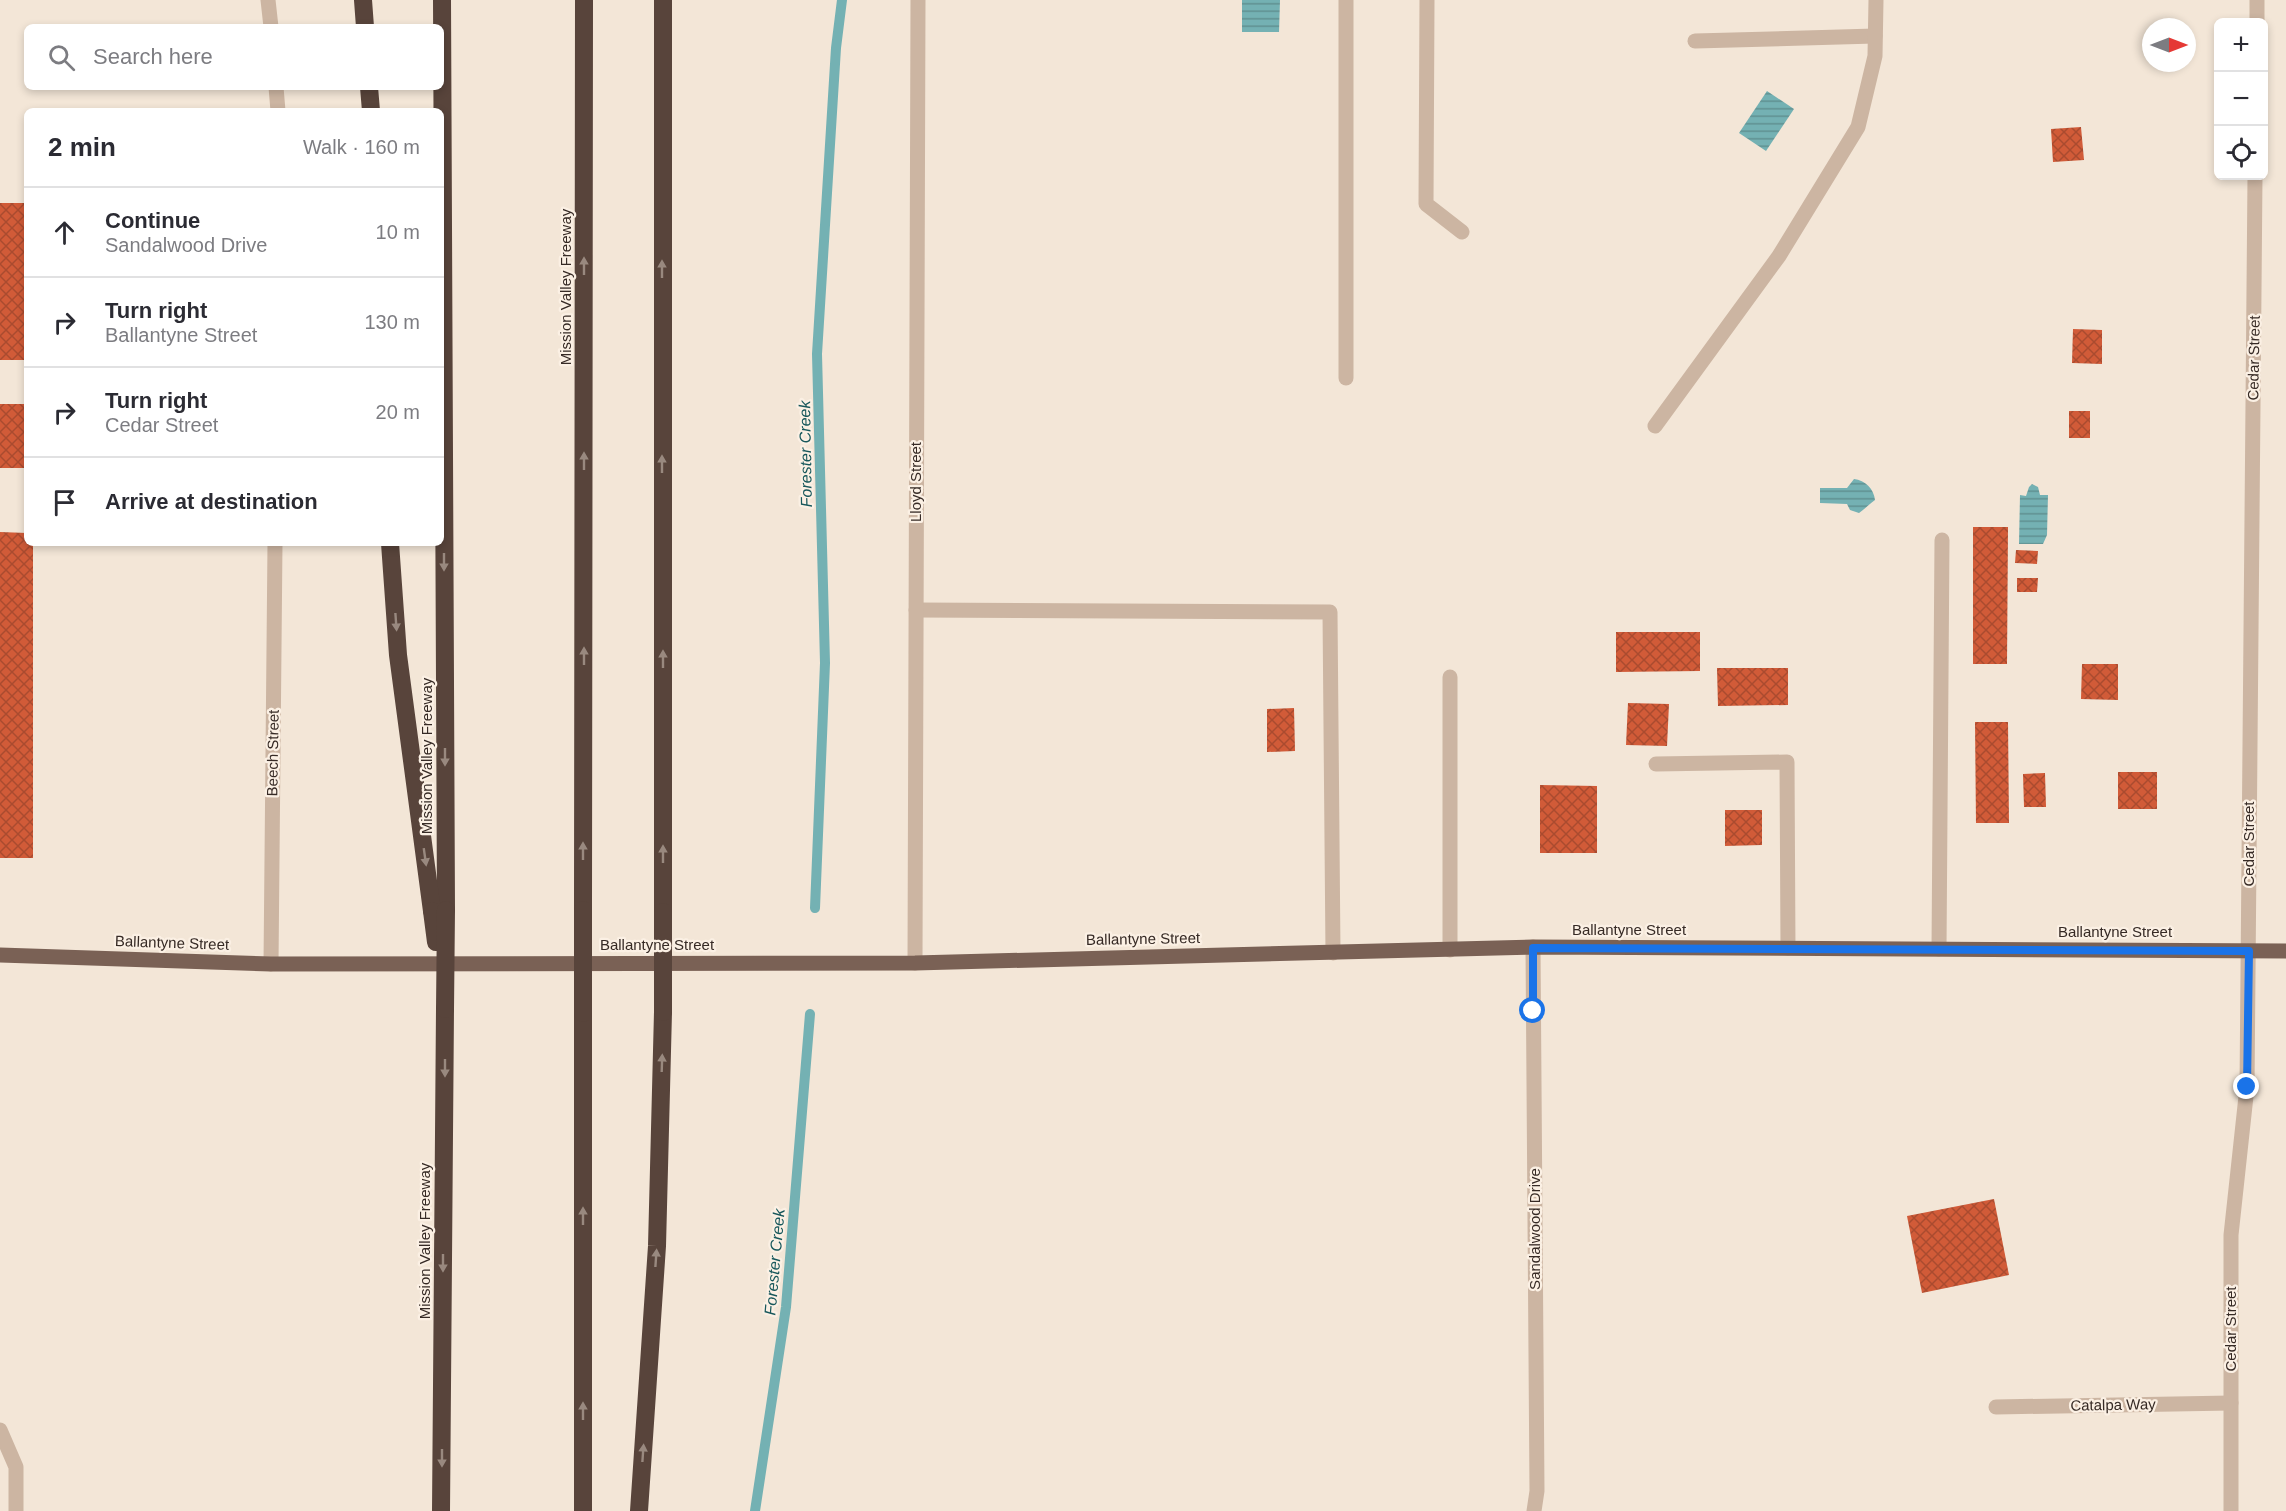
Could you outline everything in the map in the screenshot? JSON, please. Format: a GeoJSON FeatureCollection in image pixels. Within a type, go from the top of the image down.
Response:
{"type":"FeatureCollection","features":[{"type":"Feature","properties":{"kind":"highway"},"geometry":{"type":"LineString","coordinates":[[363,0],[365,24]]}},
{"type":"Feature","properties":{"kind":"highway"},"geometry":{"type":"LineString","coordinates":[[374,0],[374,24]]}},
{"type":"Feature","properties":{"kind":"highway","name":"Mission Valley Freeway"},"geometry":{"type":"LineString","coordinates":[[442,0],[442,24]]}},
{"type":"Feature","properties":{"kind":"highway","name":"Mission Valley Freeway"},"geometry":{"type":"LineString","coordinates":[[583,1511],[584,0]]}},
{"type":"Feature","properties":{"kind":"highway"},"geometry":{"type":"LineString","coordinates":[[639,1511],[657,1246],[663,1012],[663,0]]}},
{"type":"Feature","properties":{"kind":"highway"},"geometry":{"type":"LineString","coordinates":[[662,130],[675,0]]}},
{"type":"Feature","properties":{"kind":"highway"},"geometry":{"type":"LineString","coordinates":[[371,90],[372,108]]}},
{"type":"Feature","properties":{"kind":"highway","name":"Mission Valley Freeway"},"geometry":{"type":"LineString","coordinates":[[442,90],[442,108]]}},
{"type":"Feature","properties":{"kind":"highway"},"geometry":{"type":"LineString","coordinates":[[390,546],[398,655],[439,910]]}},
{"type":"Feature","properties":{"kind":"highway","name":"Mission Valley Freeway"},"geometry":{"type":"LineString","coordinates":[[440,546],[439,910],[445,1009],[441,1511]]}},
{"type":"Feature","properties":{"kind":"main road","name":"Ballantyne Street"},"geometry":{"type":"LineString","coordinates":[[0,955],[271,964],[915,963],[1533,948],[2286,951]]}},
{"type":"Feature","properties":{"kind":"street"},"geometry":{"type":"LineString","coordinates":[[268,0],[271,24]]}},
{"type":"Feature","properties":{"kind":"street","name":"Lloyd Street"},"geometry":{"type":"LineString","coordinates":[[915,963],[918,0]]}},
{"type":"Feature","properties":{"kind":"street"},"geometry":{"type":"LineString","coordinates":[[1346,0],[1346,378]]}},
{"type":"Feature","properties":{"kind":"street"},"geometry":{"type":"LineString","coordinates":[[1427,0],[1426,204],[1462,231]]}},
{"type":"Feature","properties":{"kind":"street"},"geometry":{"type":"LineString","coordinates":[[1655,426],[1779,256],[1858,127],[1875,56],[1876,0]]}},
{"type":"Feature","properties":{"kind":"street"},"geometry":{"type":"LineString","coordinates":[[2257,0],[2257,18]]}},
{"type":"Feature","properties":{"kind":"street"},"geometry":{"type":"LineString","coordinates":[[1695,41],[1875,36]]}},
{"type":"Feature","properties":{"kind":"street"},"geometry":{"type":"LineString","coordinates":[[276,90],[278,108]]}},
{"type":"Feature","properties":{"kind":"street","name":"Cedar Street"},"geometry":{"type":"LineString","coordinates":[[2231,1511],[2231,1235],[2247,1087],[2255,180]]}},
{"type":"Feature","properties":{"kind":"street"},"geometry":{"type":"LineString","coordinates":[[1939,949],[1942,540]]}},
{"type":"Feature","properties":{"kind":"street","name":"Beech Street"},"geometry":{"type":"LineString","coordinates":[[271,964],[275,546]]}},
{"type":"Feature","properties":{"kind":"street"},"geometry":{"type":"LineString","coordinates":[[916,610],[1330,612],[1333,953]]}},
{"type":"Feature","properties":{"kind":"street"},"geometry":{"type":"LineString","coordinates":[[1450,677],[1450,950]]}},
{"type":"Feature","properties":{"kind":"street"},"geometry":{"type":"LineString","coordinates":[[1656,764],[1786,762],[1788,948]]}},
{"type":"Feature","properties":{"kind":"street","name":"Sandalwood Drive"},"geometry":{"type":"LineString","coordinates":[[1533,948],[1537,1479],[1534,1511]]}},
{"type":"Feature","properties":{"kind":"street","name":"Catalpa Way"},"geometry":{"type":"LineString","coordinates":[[1996,1407],[2231,1403]]}},
{"type":"Feature","properties":{"kind":"street"},"geometry":{"type":"LineString","coordinates":[[1,1431],[16,1467],[16,1511]]}},
{"type":"Feature","properties":{"kind":"water"},"geometry":{"type":"Polygon","coordinates":[[[1242,0],[1280,0],[1279,32],[1242,32],[1242,0]]]}},
{"type":"Feature","properties":{"kind":"water"},"geometry":{"type":"Polygon","coordinates":[[[1767,91],[1794,109],[1766,151],[1739,133],[1767,91]]]}},
{"type":"Feature","properties":{"kind":"water"},"geometry":{"type":"Polygon","coordinates":[[[1854,479],[1868,486],[1875,500],[1859,513],[1850,510],[1847,504],[1820,503],[1820,488],[1847,488],[1854,479]]]}},
{"type":"Feature","properties":{"kind":"water"},"geometry":{"type":"Polygon","coordinates":[[[2032,484],[2038,487],[2040,495],[2048,495],[2047,535],[2043,544],[2019,544],[2020,495],[2026,496],[2032,484]]]}},
{"type":"Feature","properties":{"kind":"building"},"geometry":{"type":"Polygon","coordinates":[[[2081,127],[2084,160],[2053,162],[2051,129],[2081,127]]]}},
{"type":"Feature","properties":{"kind":"building"},"geometry":{"type":"Polygon","coordinates":[[[0,203],[24,203],[24,360],[0,360],[0,203]]]}},
{"type":"Feature","properties":{"kind":"building"},"geometry":{"type":"Polygon","coordinates":[[[2073,329],[2102,330],[2102,364],[2072,363],[2073,329]]]}},
{"type":"Feature","properties":{"kind":"building"},"geometry":{"type":"Polygon","coordinates":[[[0,404],[24,404],[24,468],[0,468],[0,404]]]}},
{"type":"Feature","properties":{"kind":"building"},"geometry":{"type":"Polygon","coordinates":[[[2069,411],[2090,411],[2090,438],[2069,438],[2069,411]]]}},
{"type":"Feature","properties":{"kind":"building"},"geometry":{"type":"Polygon","coordinates":[[[1973,527],[2008,527],[2007,664],[1973,664],[1973,527]]]}},
{"type":"Feature","properties":{"kind":"building"},"geometry":{"type":"Polygon","coordinates":[[[0,532],[24,533],[24,546],[33,546],[33,858],[0,858],[0,532]]]}},
{"type":"Feature","properties":{"kind":"building"},"geometry":{"type":"Polygon","coordinates":[[[2016,550],[2038,551],[2037,564],[2015,563],[2016,550]]]}},
{"type":"Feature","properties":{"kind":"building"},"geometry":{"type":"Polygon","coordinates":[[[2017,578],[2038,578],[2037,592],[2017,592],[2017,578]]]}},
{"type":"Feature","properties":{"kind":"building"},"geometry":{"type":"Polygon","coordinates":[[[1616,632],[1700,632],[1700,671],[1616,672],[1616,632]]]}},
{"type":"Feature","properties":{"kind":"building"},"geometry":{"type":"Polygon","coordinates":[[[2082,664],[2118,664],[2118,700],[2081,699],[2082,664]]]}},
{"type":"Feature","properties":{"kind":"building"},"geometry":{"type":"Polygon","coordinates":[[[1717,668],[1788,668],[1788,705],[1718,706],[1717,668]]]}},
{"type":"Feature","properties":{"kind":"building"},"geometry":{"type":"Polygon","coordinates":[[[1628,703],[1669,704],[1667,746],[1626,745],[1628,703]]]}},
{"type":"Feature","properties":{"kind":"building"},"geometry":{"type":"Polygon","coordinates":[[[1294,708],[1295,751],[1267,752],[1267,709],[1294,708]]]}},
{"type":"Feature","properties":{"kind":"building"},"geometry":{"type":"Polygon","coordinates":[[[1975,722],[2008,722],[2009,823],[1976,823],[1975,722]]]}},
{"type":"Feature","properties":{"kind":"building"},"geometry":{"type":"Polygon","coordinates":[[[2118,772],[2157,772],[2157,809],[2118,809],[2118,772]]]}},
{"type":"Feature","properties":{"kind":"building"},"geometry":{"type":"Polygon","coordinates":[[[2045,773],[2046,807],[2024,807],[2023,774],[2045,773]]]}},
{"type":"Feature","properties":{"kind":"building"},"geometry":{"type":"Polygon","coordinates":[[[1540,785],[1597,786],[1597,853],[1540,853],[1540,785]]]}},
{"type":"Feature","properties":{"kind":"building"},"geometry":{"type":"Polygon","coordinates":[[[1725,810],[1762,810],[1762,845],[1725,846],[1725,810]]]}},
{"type":"Feature","properties":{"kind":"building"},"geometry":{"type":"Polygon","coordinates":[[[1994,1199],[2009,1275],[1922,1293],[1907,1216],[1994,1199]]]}},
{"type":"Feature","properties":{"kind":"waterway","name":"Forester Creek"},"geometry":{"type":"LineString","coordinates":[[815,908],[825,663],[817,354],[836,48],[842,0]]}},
{"type":"Feature","properties":{"kind":"waterway","name":"Forester Creek"},"geometry":{"type":"LineString","coordinates":[[755,1511],[786,1307],[810,1014]]}},
{"type":"Feature","properties":{"kind":"route"},"geometry":{"type":"LineString","coordinates":[[1533,1011],[1533,948],[2249,951],[2247,1087]]}}]}
